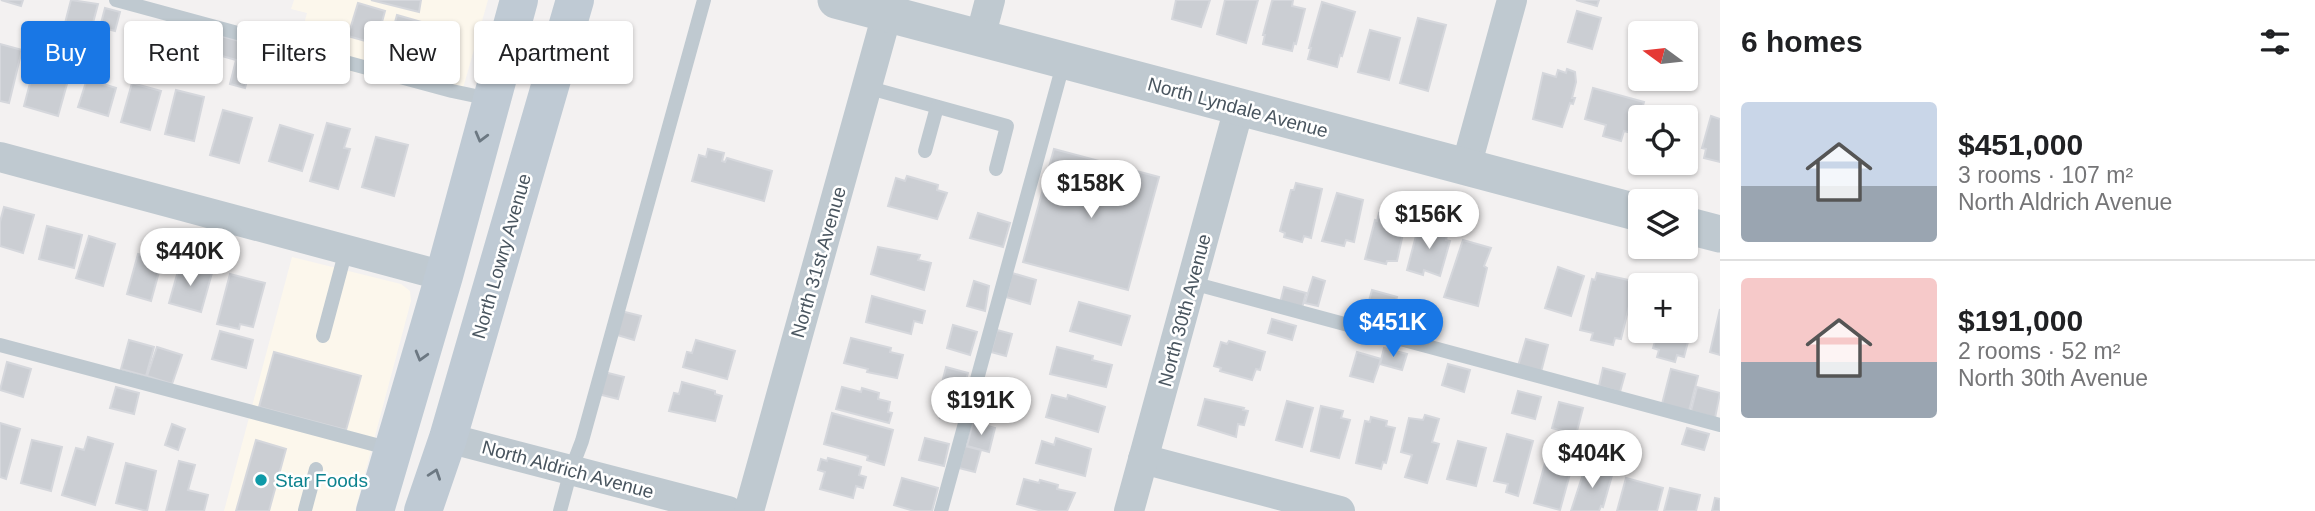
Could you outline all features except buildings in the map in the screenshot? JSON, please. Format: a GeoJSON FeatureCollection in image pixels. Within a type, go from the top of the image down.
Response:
{"type":"FeatureCollection","features":[{"type":"Feature","properties":{"kind":"main road"},"geometry":{"type":"LineString","coordinates":[[375,511],[519,0]]}},
{"type":"Feature","properties":{"kind":"main road","name":"North Lowry Avenue"},"geometry":{"type":"LineString","coordinates":[[422,511],[448,438],[575,0]]}},
{"type":"Feature","properties":{"kind":"street"},"geometry":{"type":"LineString","coordinates":[[980,38],[990,0]]}},
{"type":"Feature","properties":{"kind":"street"},"geometry":{"type":"LineString","coordinates":[[1466,167],[1512,0]]}},
{"type":"Feature","properties":{"kind":"street","name":"North Lyndale Avenue"},"geometry":{"type":"LineString","coordinates":[[841,1],[1628,210]]}},
{"type":"Feature","properties":{"kind":"street","name":"North 31st Avenue"},"geometry":{"type":"LineString","coordinates":[[749,511],[887,14]]}},
{"type":"Feature","properties":{"kind":"street","name":"North 30th Avenue"},"geometry":{"type":"LineString","coordinates":[[1129,511],[1240,108]]}},
{"type":"Feature","properties":{"kind":"street"},"geometry":{"type":"LineString","coordinates":[[0,157],[443,276]]}},
{"type":"Feature","properties":{"kind":"street"},"geometry":{"type":"LineString","coordinates":[[1698,228],[1720,234]]}},
{"type":"Feature","properties":{"kind":"street","name":"North Aldrich Avenue"},"geometry":{"type":"LineString","coordinates":[[448,438],[728,511]]}},
{"type":"Feature","properties":{"kind":"street"},"geometry":{"type":"LineString","coordinates":[[1143,459],[1340,511]]}},
{"type":"Feature","properties":{"kind":"lane"},"geometry":{"type":"LineString","coordinates":[[116,0],[438,88],[492,99]]}},
{"type":"Feature","properties":{"kind":"lane"},"geometry":{"type":"LineString","coordinates":[[560,511],[582,441],[704,0]]}},
{"type":"Feature","properties":{"kind":"lane"},"geometry":{"type":"LineString","coordinates":[[941,511],[1064,61]]}},
{"type":"Feature","properties":{"kind":"lane"},"geometry":{"type":"LineString","coordinates":[[866,87],[1007,126],[996,169]]}},
{"type":"Feature","properties":{"kind":"lane"},"geometry":{"type":"LineString","coordinates":[[925,151],[937,107]]}},
{"type":"Feature","properties":{"kind":"lane"},"geometry":{"type":"LineString","coordinates":[[323,336],[346,250]]}},
{"type":"Feature","properties":{"kind":"lane"},"geometry":{"type":"LineString","coordinates":[[1192,283],[1720,425]]}},
{"type":"Feature","properties":{"kind":"lane"},"geometry":{"type":"LineString","coordinates":[[0,345],[394,449]]}},
{"type":"Feature","properties":{"kind":"lane"},"geometry":{"type":"LineString","coordinates":[[306,511],[316,469]]}},
{"type":"Feature","properties":{"kind":"shaded area"},"geometry":{"type":"Polygon","coordinates":[[[294,0],[488,0],[482,21],[474,21],[474,50],[460,99],[401,84],[460,84],[460,21],[364,21],[364,75],[350,71],[350,21],[305,21],[307,13],[291,9],[294,0]]]}},
{"type":"Feature","properties":{"kind":"shaded area"},"geometry":{"type":"Polygon","coordinates":[[[292,257],[401,284],[410,291],[411,301],[355,511],[224,511],[292,257]]]}},
{"type":"Feature","properties":{"kind":"place","name":"Star Foods"},"geometry":{"type":"Point","coordinates":[261,480]}}]}
